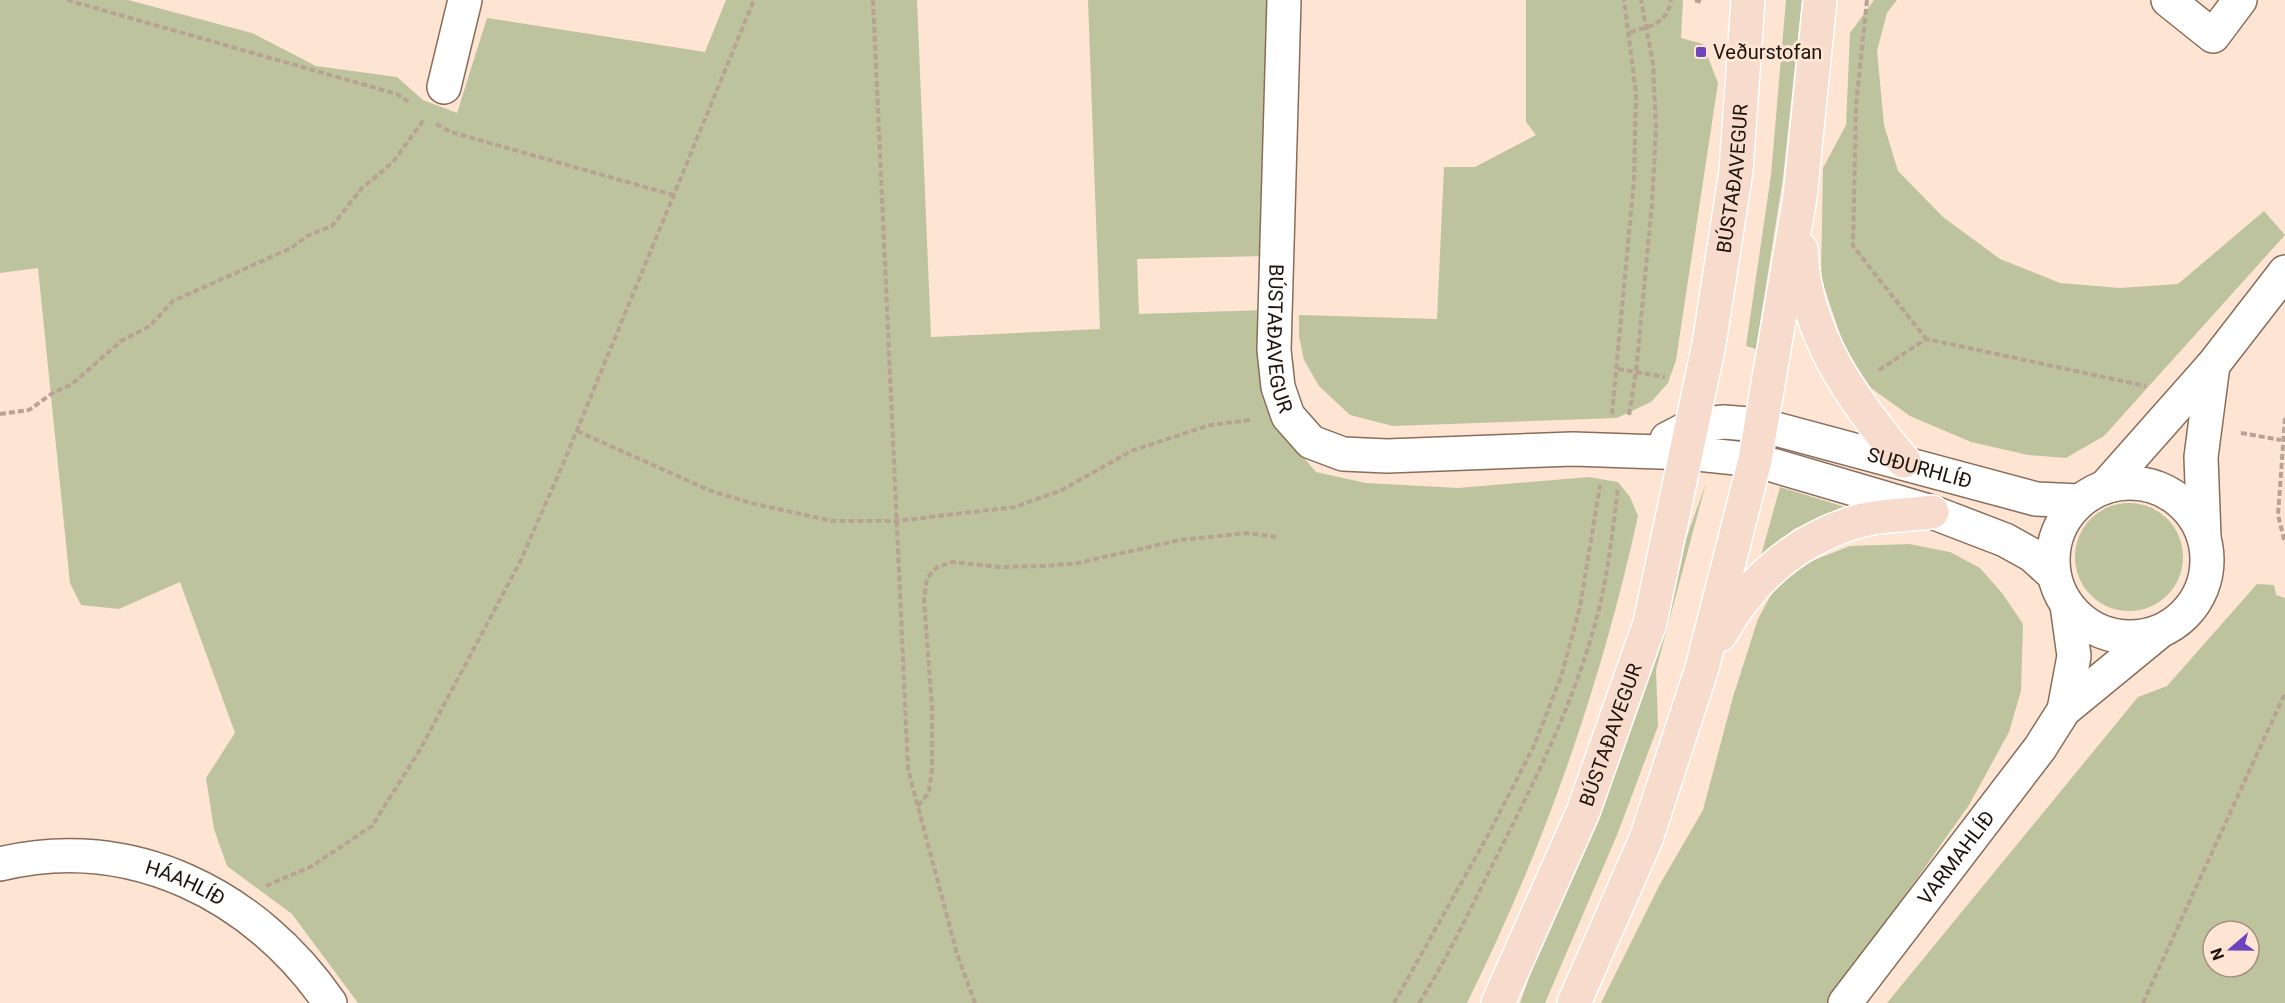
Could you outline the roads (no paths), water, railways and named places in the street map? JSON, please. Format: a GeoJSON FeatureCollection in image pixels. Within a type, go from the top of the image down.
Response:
{"type":"FeatureCollection","features":[{"type":"Feature","properties":{"kind":"main road","name":"BÚSTAÐAVEGUR"},"geometry":{"type":"LineString","coordinates":[[1498,1003],[1583,812],[1650,622],[1691,439],[1736,171],[1749,0]]}},
{"type":"Feature","properties":{"kind":"main road"},"geometry":{"type":"LineString","coordinates":[[1574,1003],[1646,839],[1702,668],[1755,460],[1800,197],[1820,0]]}},
{"type":"Feature","properties":{"kind":"main road"},"geometry":{"type":"LineString","coordinates":[[1800,197],[1802,277],[1814,322],[1849,390],[1904,461]]}},
{"type":"Feature","properties":{"kind":"main road"},"geometry":{"type":"LineString","coordinates":[[1702,668],[1727,622],[1750,589],[1778,562],[1805,543],[1861,521],[1932,512]]}},
{"type":"Feature","properties":{"kind":"street"},"geometry":{"type":"LineString","coordinates":[[444,87],[465,0]]}},
{"type":"Feature","properties":{"kind":"street","name":"BÚSTAÐAVEGUR"},"geometry":{"type":"LineString","coordinates":[[1284,0],[1275,350],[1278,387],[1288,416],[1311,442],[1343,454],[1387,456],[1573,449],[1634,439],[1691,439],[1755,460]]}},
{"type":"Feature","properties":{"kind":"street"},"geometry":{"type":"LineString","coordinates":[[2168,0],[2212,36],[2240,0]]}},
{"type":"Feature","properties":{"kind":"street"},"geometry":{"type":"LineString","coordinates":[[2213,365],[2202,458],[2204,539],[2207,561],[2204,583],[2194,604],[2178,620],[2159,632],[2134,637],[2108,634],[2086,623],[2067,605],[2054,575],[2053,554],[2057,534],[2067,516],[2093,494],[2213,365],[2285,272]]}},
{"type":"Feature","properties":{"kind":"street","name":"BÚSTAÐAVEGUR"},"geometry":{"type":"LineString","coordinates":[[1691,439],[1724,423],[1761,425]]}},
{"type":"Feature","properties":{"kind":"street","name":"SUÐURHLÍÐ"},"geometry":{"type":"LineString","coordinates":[[1761,425],[1904,461],[2036,499],[2093,494]]}},
{"type":"Feature","properties":{"kind":"street","name":"SUÐURHLÍÐ"},"geometry":{"type":"LineString","coordinates":[[1755,460],[1932,512],[2005,540],[2032,555],[2054,575]]}},
{"type":"Feature","properties":{"kind":"street"},"geometry":{"type":"LineString","coordinates":[[2093,494],[2126,483],[2146,484],[2166,492],[2182,504],[2196,520],[2204,539]]}},
{"type":"Feature","properties":{"kind":"street","name":"VARMAHLÍÐ"},"geometry":{"type":"LineString","coordinates":[[2064,710],[2074,656],[2067,605]]}},
{"type":"Feature","properties":{"kind":"street","name":"VARMAHLÍÐ"},"geometry":{"type":"LineString","coordinates":[[1845,1003],[2040,748],[2064,710],[2159,632]]}},
{"type":"Feature","properties":{"kind":"street","name":"HÁAHLÍÐ"},"geometry":{"type":"LineString","coordinates":[[0,864],[54,856],[97,858],[131,863],[196,885],[237,907],[267,930],[295,957],[330,1003]]}},
{"type":"Feature","properties":{"kind":"place","name":"Veðurstofan"},"geometry":{"type":"Point","coordinates":[1701,52]}}]}
